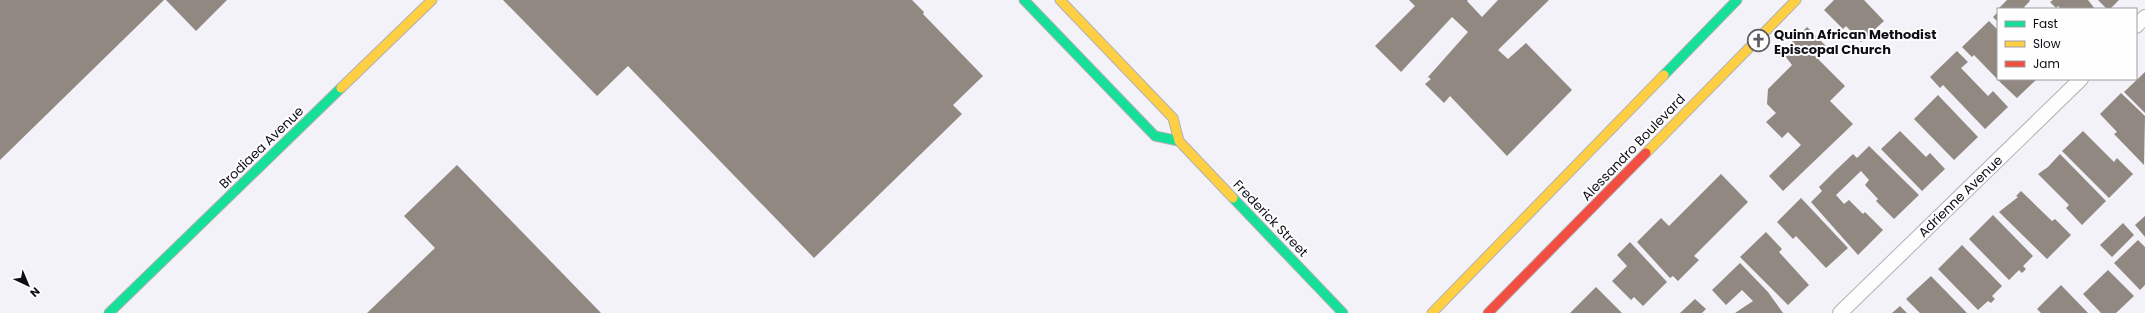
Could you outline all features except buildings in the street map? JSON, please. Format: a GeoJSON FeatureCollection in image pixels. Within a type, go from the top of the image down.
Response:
{"type":"FeatureCollection","features":[{"type":"Feature","properties":{"kind":"main road","name":"Brodiaea Avenue"},"geometry":{"type":"LineString","coordinates":[[109,313],[432,0]]}},
{"type":"Feature","properties":{"kind":"main road"},"geometry":{"type":"LineString","coordinates":[[1024,0],[1155,136],[1179,141]]}},
{"type":"Feature","properties":{"kind":"main road","name":"Frederick Street"},"geometry":{"type":"LineString","coordinates":[[1060,0],[1173,118],[1179,141],[1343,313]]}},
{"type":"Feature","properties":{"kind":"main road"},"geometry":{"type":"LineString","coordinates":[[1432,313],[1737,0]]}},
{"type":"Feature","properties":{"kind":"main road","name":"Alessandro Boulevard"},"geometry":{"type":"LineString","coordinates":[[1488,313],[1796,0]]}},
{"type":"Feature","properties":{"kind":"main road"},"geometry":{"type":"LineString","coordinates":[[1129,84],[1142,84]]}},
{"type":"Feature","properties":{"kind":"street"},"geometry":{"type":"LineString","coordinates":[[2137,25],[2145,17]]}},
{"type":"Feature","properties":{"kind":"street","name":"Adrienne Avenue"},"geometry":{"type":"LineString","coordinates":[[1840,313],[2080,80]]}},
{"type":"Feature","properties":{"kind":"traffic: fast"},"geometry":{"type":"LineString","coordinates":[[1024,0],[1155,136],[1179,141]]}},
{"type":"Feature","properties":{"kind":"traffic: fast"},"geometry":{"type":"LineString","coordinates":[[1664,75],[1737,0]]}},
{"type":"Feature","properties":{"kind":"traffic: fast"},"geometry":{"type":"LineString","coordinates":[[109,313],[341,88]]}},
{"type":"Feature","properties":{"kind":"traffic: fast"},"geometry":{"type":"LineString","coordinates":[[1233,198],[1343,313]]}},
{"type":"Feature","properties":{"kind":"traffic: slow"},"geometry":{"type":"LineString","coordinates":[[341,88],[432,0]]}},
{"type":"Feature","properties":{"kind":"traffic: slow"},"geometry":{"type":"LineString","coordinates":[[1060,0],[1173,118],[1179,141],[1233,198]]}},
{"type":"Feature","properties":{"kind":"traffic: slow"},"geometry":{"type":"LineString","coordinates":[[1646,153],[1796,0]]}},
{"type":"Feature","properties":{"kind":"traffic: slow"},"geometry":{"type":"LineString","coordinates":[[1432,313],[1664,75]]}},
{"type":"Feature","properties":{"kind":"traffic: jam"},"geometry":{"type":"LineString","coordinates":[[1488,313],[1646,153]]}},
{"type":"Feature","properties":{"kind":"place","name":"Quinn African Methodist Episcopal Church"},"geometry":{"type":"Point","coordinates":[1759,41]}}]}
